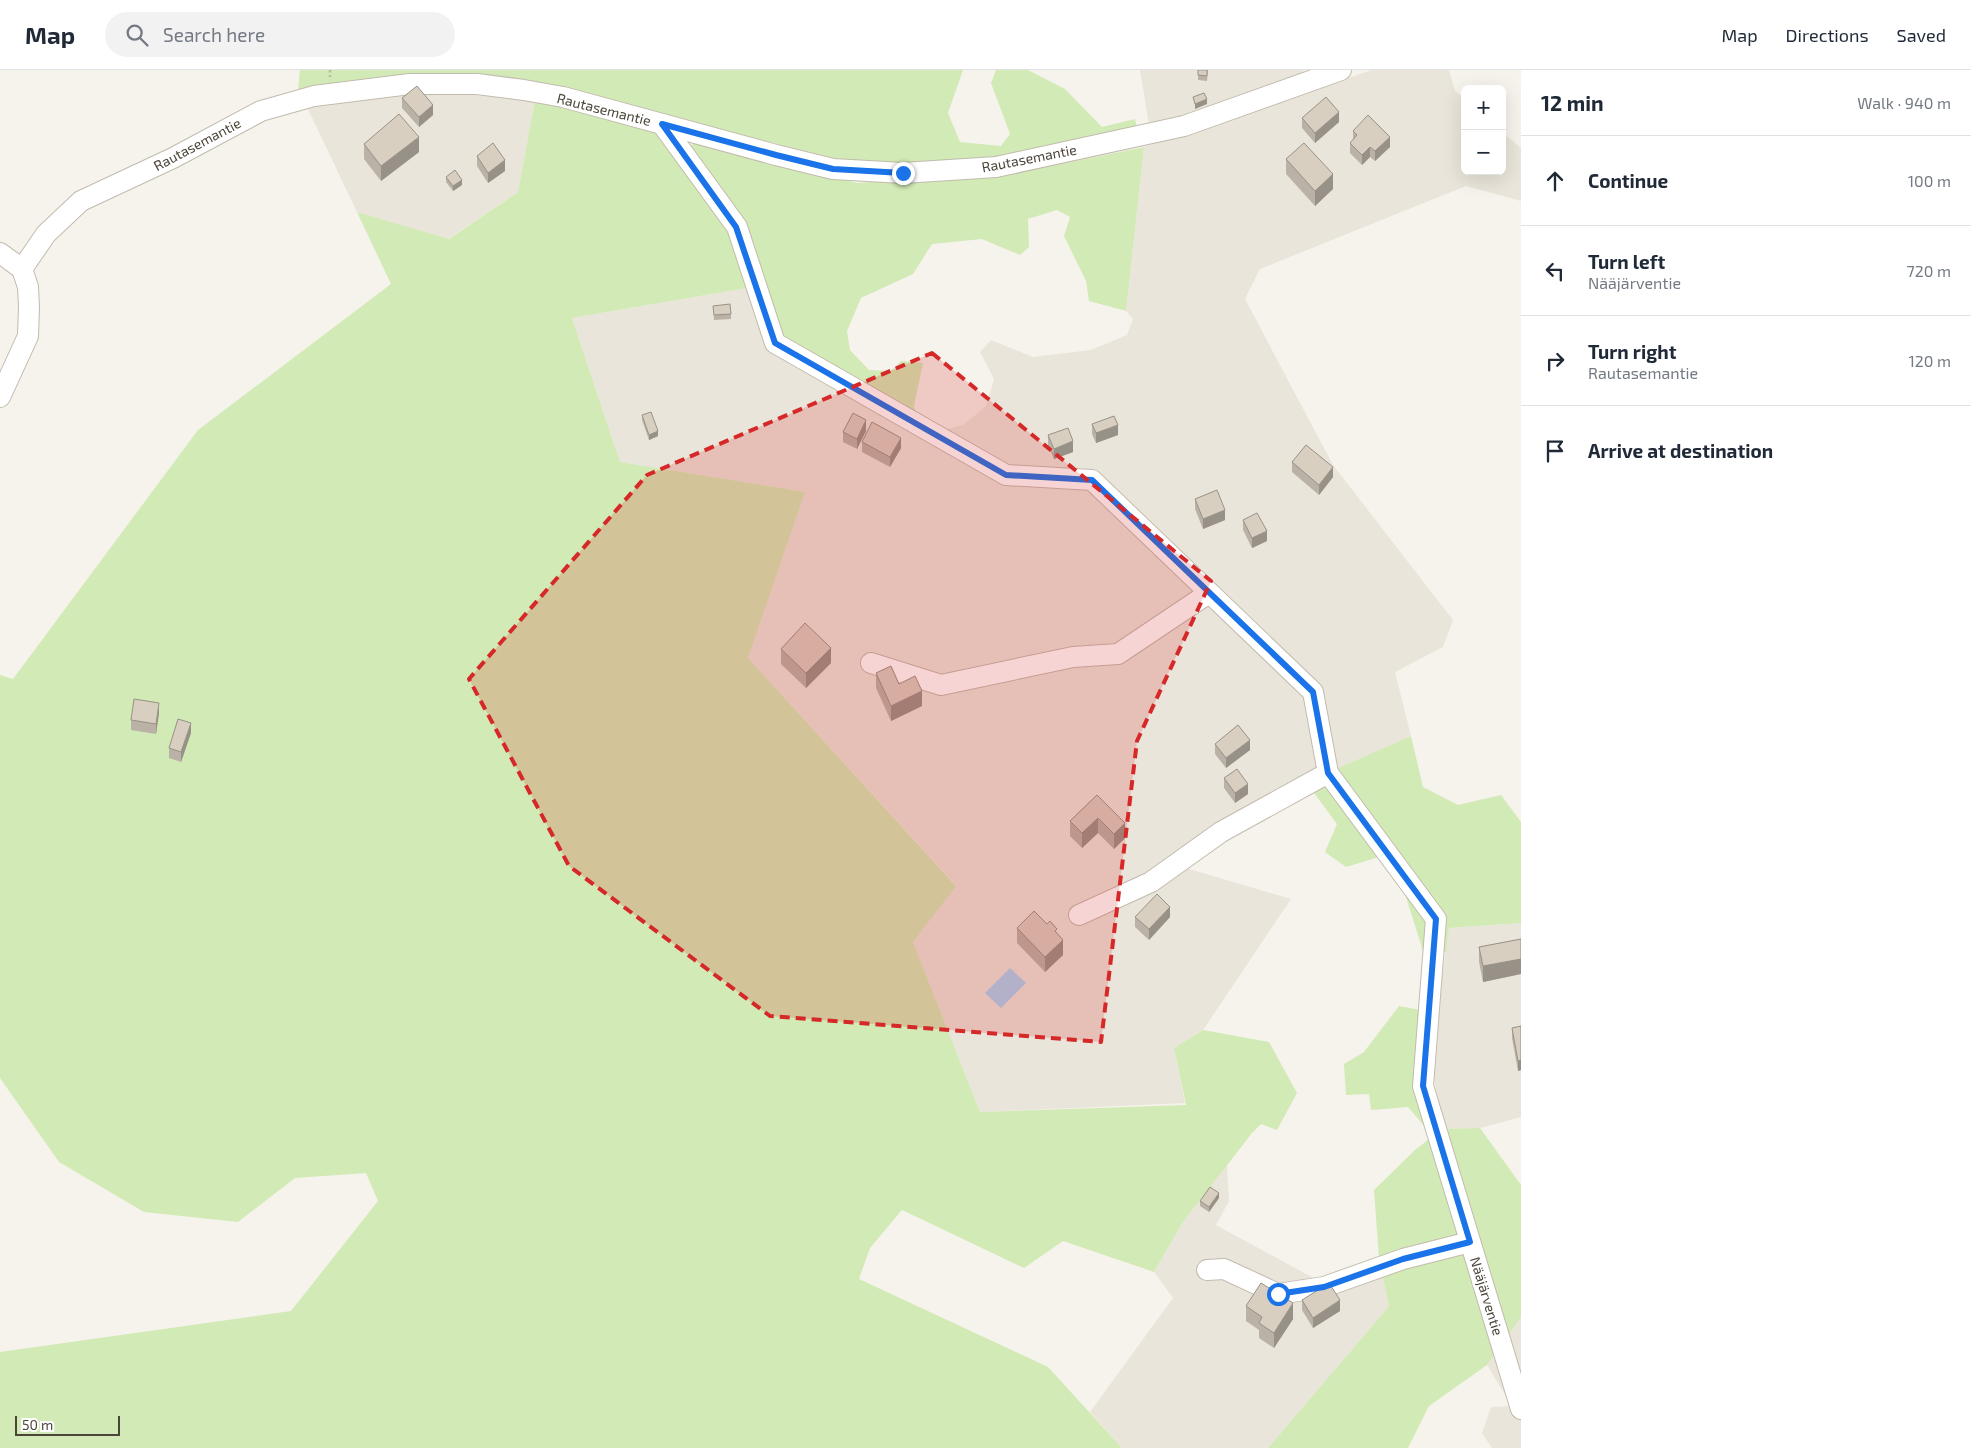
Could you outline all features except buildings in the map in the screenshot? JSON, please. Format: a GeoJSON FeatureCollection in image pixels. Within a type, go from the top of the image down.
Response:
{"type":"FeatureCollection","features":[{"type":"Feature","properties":{"kind":"street","name":"Rautasemantie"},"geometry":{"type":"LineString","coordinates":[[22,269],[46,234],[81,201],[173,158],[261,111],[314,96],[410,84],[477,84],[524,90],[563,97],[833,169],[903,173],[996,167],[1184,126],[1341,70]]}},
{"type":"Feature","properties":{"kind":"street","name":"Nääjärventie"},"geometry":{"type":"LineString","coordinates":[[662,124],[736,227],[775,343],[1006,475],[1092,480],[1313,692],[1328,773],[1436,919],[1423,1086],[1521,1409]]}},
{"type":"Feature","properties":{"kind":"street"},"geometry":{"type":"LineString","coordinates":[[0,253],[22,269],[28,286],[28,336],[0,397]]}},
{"type":"Feature","properties":{"kind":"street"},"geometry":{"type":"LineString","coordinates":[[871,663],[941,685],[1073,657],[1118,654],[1209,593]]}},
{"type":"Feature","properties":{"kind":"street"},"geometry":{"type":"LineString","coordinates":[[1079,915],[1151,882],[1221,832],[1328,773]]}},
{"type":"Feature","properties":{"kind":"street"},"geometry":{"type":"LineString","coordinates":[[1207,1270],[1224,1269],[1278,1294],[1324,1287],[1403,1259],[1470,1242]]}},
{"type":"Feature","properties":{"kind":"highlighted area"},"geometry":{"type":"Polygon","coordinates":[[[932,353],[1211,581],[1137,741],[1101,1042],[770,1016],[569,866],[469,679],[647,475],[932,353]]]}},
{"type":"Feature","properties":{"kind":"shaded area"},"geometry":{"type":"Polygon","coordinates":[[[1140,70],[1302,70],[1305,74],[1227,104],[1149,125],[1140,70]]]}},
{"type":"Feature","properties":{"kind":"shaded area"},"geometry":{"type":"Polygon","coordinates":[[[1372,70],[1449,70],[1455,91],[1461,96],[1461,175],[1506,175],[1506,135],[1521,148],[1521,201],[1466,186],[1260,269],[1245,299],[1333,465],[1453,620],[1443,647],[1395,672],[1411,736],[1306,782],[1169,863],[1291,899],[1203,1030],[1174,1048],[1185,1103],[980,1112],[913,942],[956,885],[748,658],[805,492],[620,462],[572,318],[747,288],[769,350],[931,445],[939,431],[963,425],[986,406],[994,379],[980,352],[991,340],[1033,357],[1091,350],[1127,335],[1133,319],[1126,311],[1144,147],[1372,70]]]}},
{"type":"Feature","properties":{"kind":"shaded area"},"geometry":{"type":"Polygon","coordinates":[[[400,89],[535,100],[518,192],[448,239],[357,212],[306,105],[400,89]]]}},
{"type":"Feature","properties":{"kind":"shaded area"},"geometry":{"type":"Polygon","coordinates":[[[1521,923],[1521,1117],[1480,1128],[1442,1129],[1431,1057],[1449,928],[1521,923]]]}},
{"type":"Feature","properties":{"kind":"shaded area"},"geometry":{"type":"Polygon","coordinates":[[[1227,1165],[1229,1201],[1216,1225],[1321,1282],[1379,1259],[1389,1306],[1268,1448],[1122,1448],[1090,1412],[1173,1298],[1154,1272],[1183,1222],[1227,1165]]]}},
{"type":"Feature","properties":{"kind":"shaded area"},"geometry":{"type":"Polygon","coordinates":[[[1521,1317],[1521,1448],[1492,1448],[1482,1433],[1491,1407],[1512,1406],[1487,1365],[1521,1317]]]}},
{"type":"Feature","properties":{"kind":"green space"},"geometry":{"type":"Polygon","coordinates":[[[300,70],[963,70],[948,113],[960,142],[1001,146],[1010,134],[991,83],[996,70],[1028,70],[1065,89],[1102,127],[1135,119],[1137,128],[989,162],[862,165],[547,86],[432,73],[298,90],[300,70]]]}},
{"type":"Feature","properties":{"kind":"green space"},"geometry":{"type":"Polygon","coordinates":[[[535,100],[657,130],[730,227],[747,288],[572,318],[620,462],[805,492],[748,658],[956,886],[913,942],[980,1112],[1186,1105],[1174,1048],[1203,1030],[1269,1042],[1297,1093],[1277,1130],[1261,1124],[1252,1133],[1183,1222],[1154,1272],[1063,1241],[1024,1268],[902,1210],[870,1248],[859,1279],[1048,1367],[1122,1448],[0,1448],[0,1352],[291,1311],[378,1201],[366,1173],[295,1178],[238,1222],[144,1212],[59,1162],[0,1078],[0,675],[13,679],[198,430],[391,284],[357,212],[449,239],[518,192],[535,100]]]}},
{"type":"Feature","properties":{"kind":"green space"},"geometry":{"type":"Polygon","coordinates":[[[696,141],[857,183],[1023,172],[1144,147],[1126,311],[1089,301],[1086,281],[1064,236],[1070,217],[1057,210],[1028,219],[1029,247],[1020,255],[982,239],[932,244],[913,274],[861,298],[847,331],[850,350],[869,370],[891,371],[901,361],[923,363],[914,406],[918,419],[786,343],[742,217],[686,150],[696,141]]]}},
{"type":"Feature","properties":{"kind":"green space"},"geometry":{"type":"Polygon","coordinates":[[[1411,736],[1423,787],[1458,805],[1501,795],[1521,822],[1521,923],[1449,928],[1446,952],[1424,954],[1392,853],[1346,867],[1325,852],[1337,824],[1306,782],[1411,736]]]}},
{"type":"Feature","properties":{"kind":"green space"},"geometry":{"type":"Polygon","coordinates":[[[1399,1006],[1421,1010],[1426,1128],[1408,1107],[1371,1110],[1369,1094],[1346,1095],[1344,1064],[1364,1052],[1399,1006]]]}},
{"type":"Feature","properties":{"kind":"green space"},"geometry":{"type":"Polygon","coordinates":[[[1480,1128],[1521,1185],[1521,1317],[1487,1365],[1429,1406],[1408,1448],[1268,1448],[1389,1306],[1379,1259],[1374,1190],[1415,1150],[1442,1129],[1480,1128]]]}},
{"type":"Feature","properties":{"kind":"water"},"geometry":{"type":"Polygon","coordinates":[[[1010,968],[1026,983],[1001,1008],[985,993],[1010,968]]]}},
{"type":"Feature","properties":{"kind":"route"},"geometry":{"type":"LineString","coordinates":[[903,173],[833,169],[662,124],[736,227],[775,343],[1006,475],[1092,480],[1313,692],[1328,773],[1436,919],[1423,1086],[1470,1242],[1403,1259],[1324,1287],[1278,1294]]}}]}
